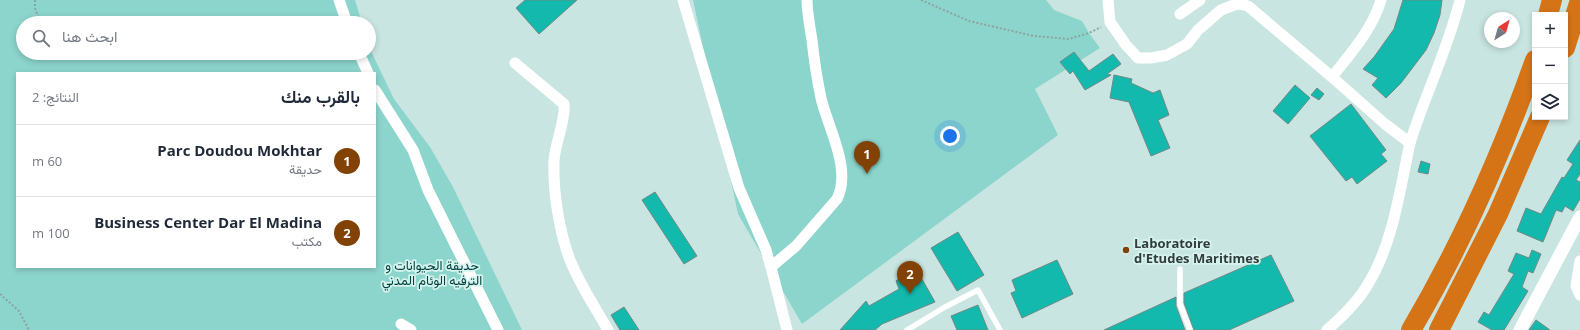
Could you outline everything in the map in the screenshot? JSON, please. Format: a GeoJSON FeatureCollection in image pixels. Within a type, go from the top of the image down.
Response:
{"type":"FeatureCollection","features":[{"type":"Feature","properties":{"kind":"highway"},"geometry":{"type":"LineString","coordinates":[[1549,12],[1552,0]]}},
{"type":"Feature","properties":{"kind":"highway"},"geometry":{"type":"LineString","coordinates":[[1568,38],[1580,0]]}},
{"type":"Feature","properties":{"kind":"highway"},"geometry":{"type":"LineString","coordinates":[[1412,327],[1462,237],[1513,121],[1532,68]]}},
{"type":"Feature","properties":{"kind":"highway"},"geometry":{"type":"LineString","coordinates":[[1440,328],[1498,214],[1539,120]]}},
{"type":"Feature","properties":{"kind":"street"},"geometry":{"type":"LineString","coordinates":[[339,0],[345,16]]}},
{"type":"Feature","properties":{"kind":"street"},"geometry":{"type":"LineString","coordinates":[[683,0],[739,188],[766,250],[787,330]]}},
{"type":"Feature","properties":{"kind":"street"},"geometry":{"type":"LineString","coordinates":[[771,267],[796,246],[837,199],[841,191],[842,180],[838,150],[822,98],[814,57],[807,0]]}},
{"type":"Feature","properties":{"kind":"street"},"geometry":{"type":"LineString","coordinates":[[1108,0],[1110,22],[1126,45],[1138,58],[1166,56],[1187,44],[1198,30],[1221,10],[1240,2],[1255,11],[1410,144]]}},
{"type":"Feature","properties":{"kind":"street"},"geometry":{"type":"LineString","coordinates":[[1180,14],[1200,0]]}},
{"type":"Feature","properties":{"kind":"street"},"geometry":{"type":"LineString","coordinates":[[1332,77],[1365,34],[1373,21],[1381,0]]}},
{"type":"Feature","properties":{"kind":"street"},"geometry":{"type":"LineString","coordinates":[[1327,330],[1359,298],[1378,265],[1396,206],[1410,144],[1418,118],[1444,51],[1460,0]]}},
{"type":"Feature","properties":{"kind":"street"},"geometry":{"type":"LineString","coordinates":[[363,60],[368,72]]}},
{"type":"Feature","properties":{"kind":"street"},"geometry":{"type":"LineString","coordinates":[[516,63],[564,104],[564,113],[554,160],[560,224],[564,243],[571,260],[584,288],[608,330]]}},
{"type":"Feature","properties":{"kind":"street"},"geometry":{"type":"LineString","coordinates":[[376,92],[413,150],[428,190],[498,330]]}},
{"type":"Feature","properties":{"kind":"street"},"geometry":{"type":"LineString","coordinates":[[1520,330],[1580,217]]}},
{"type":"Feature","properties":{"kind":"street"},"geometry":{"type":"LineString","coordinates":[[1580,261],[1576,286],[1580,295]]}},
{"type":"Feature","properties":{"kind":"street"},"geometry":{"type":"LineString","coordinates":[[401,324],[411,330]]}},
{"type":"Feature","properties":{"kind":"lane"},"geometry":{"type":"LineString","coordinates":[[1180,269],[1180,304],[1190,330]]}},
{"type":"Feature","properties":{"kind":"lane"},"geometry":{"type":"LineString","coordinates":[[907,330],[978,290],[1000,330]]}},
{"type":"Feature","properties":{"kind":"path"},"geometry":{"type":"LineString","coordinates":[[35,0],[35,8],[38,16]]}},
{"type":"Feature","properties":{"kind":"path"},"geometry":{"type":"LineString","coordinates":[[920,0],[969,21],[1034,36],[1069,38],[1089,33],[1110,22]]}},
{"type":"Feature","properties":{"kind":"path"},"geometry":{"type":"LineString","coordinates":[[0,294],[20,311],[28,330]]}},
{"type":"Feature","properties":{"kind":"green space","name":"حديقة الحيوانات و الترفيه الوئام المدني"},"geometry":{"type":"Polygon","coordinates":[[[0,0],[355,0],[360,16],[16,16],[16,60],[375,60],[394,99],[430,147],[453,187],[522,330],[0,330],[0,0]]]}},
{"type":"Feature","properties":{"kind":"green space"},"geometry":{"type":"Polygon","coordinates":[[[693,0],[1046,0],[1054,10],[1082,21],[1100,48],[1035,89],[1058,135],[802,324],[738,214],[693,0]]]}},
{"type":"Feature","properties":{"kind":"building"},"geometry":{"type":"Polygon","coordinates":[[[525,0],[577,0],[539,34],[516,8],[525,0]]]}},
{"type":"Feature","properties":{"kind":"building"},"geometry":{"type":"Polygon","coordinates":[[[1403,0],[1442,0],[1440,15],[1426,50],[1401,83],[1386,98],[1372,85],[1378,78],[1363,69],[1374,57],[1394,29],[1403,0]]]}},
{"type":"Feature","properties":{"kind":"building"},"geometry":{"type":"Polygon","coordinates":[[[1074,52],[1089,71],[1113,54],[1121,64],[1107,74],[1111,75],[1085,90],[1073,71],[1070,74],[1060,62],[1074,52]]]}},
{"type":"Feature","properties":{"kind":"building"},"geometry":{"type":"Polygon","coordinates":[[[1114,75],[1132,79],[1131,83],[1153,93],[1160,90],[1169,115],[1158,120],[1170,148],[1151,156],[1129,102],[1110,98],[1114,75]]]}},
{"type":"Feature","properties":{"kind":"building"},"geometry":{"type":"Polygon","coordinates":[[[1295,85],[1310,98],[1288,124],[1273,111],[1295,85]]]}},
{"type":"Feature","properties":{"kind":"building"},"geometry":{"type":"Polygon","coordinates":[[[1317,88],[1324,94],[1319,100],[1311,95],[1317,88]]]}},
{"type":"Feature","properties":{"kind":"building"},"geometry":{"type":"Polygon","coordinates":[[[1351,104],[1386,150],[1381,154],[1387,161],[1357,184],[1352,177],[1346,181],[1310,136],[1351,104]]]}},
{"type":"Feature","properties":{"kind":"building"},"geometry":{"type":"Polygon","coordinates":[[[1580,140],[1580,174],[1576,180],[1580,182],[1580,199],[1573,211],[1565,206],[1562,212],[1556,210],[1543,242],[1517,231],[1526,208],[1541,214],[1562,177],[1564,178],[1573,164],[1567,160],[1580,140]]]}},
{"type":"Feature","properties":{"kind":"building"},"geometry":{"type":"Polygon","coordinates":[[[1421,161],[1430,164],[1428,174],[1418,172],[1421,161]]]}},
{"type":"Feature","properties":{"kind":"building"},"geometry":{"type":"Polygon","coordinates":[[[655,192],[697,256],[684,264],[642,200],[655,192]]]}},
{"type":"Feature","properties":{"kind":"building"},"geometry":{"type":"Polygon","coordinates":[[[958,232],[984,275],[957,291],[931,248],[958,232]]]}},
{"type":"Feature","properties":{"kind":"building"},"geometry":{"type":"Polygon","coordinates":[[[1532,250],[1541,254],[1533,273],[1528,271],[1522,287],[1528,291],[1504,330],[1492,330],[1478,322],[1484,312],[1489,315],[1514,274],[1508,271],[1516,253],[1529,258],[1532,250]]]}},
{"type":"Feature","properties":{"kind":"building"},"geometry":{"type":"Polygon","coordinates":[[[1271,255],[1294,301],[1229,330],[1194,330],[1184,303],[1184,293],[1271,255]]]}},
{"type":"Feature","properties":{"kind":"building"},"geometry":{"type":"Polygon","coordinates":[[[1057,260],[1073,294],[1022,318],[1011,293],[1016,291],[1012,280],[1057,260]]]}},
{"type":"Feature","properties":{"kind":"building"},"geometry":{"type":"Polygon","coordinates":[[[914,265],[935,302],[882,324],[875,330],[840,330],[866,301],[869,306],[899,289],[896,281],[914,265]]]}},
{"type":"Feature","properties":{"kind":"building"},"geometry":{"type":"Polygon","coordinates":[[[1176,297],[1176,306],[1185,330],[1104,330],[1176,297]]]}},
{"type":"Feature","properties":{"kind":"building"},"geometry":{"type":"Polygon","coordinates":[[[978,305],[988,330],[957,330],[951,316],[978,305]]]}},
{"type":"Feature","properties":{"kind":"building"},"geometry":{"type":"Polygon","coordinates":[[[624,307],[639,330],[620,330],[611,315],[624,307]]]}},
{"type":"Feature","properties":{"kind":"building"},"geometry":{"type":"Polygon","coordinates":[[[1536,320],[1550,330],[1529,330],[1536,320]]]}},
{"type":"Feature","properties":{"kind":"place","name":"Parc Doudou Mokhtar"},"geometry":{"type":"Point","coordinates":[867,174]}},
{"type":"Feature","properties":{"kind":"place","name":"Laboratoire d'Etudes Maritimes"},"geometry":{"type":"Point","coordinates":[1126,250]}},
{"type":"Feature","properties":{"kind":"place","name":"Business Center Dar El Madina"},"geometry":{"type":"Point","coordinates":[910,294]}}]}
